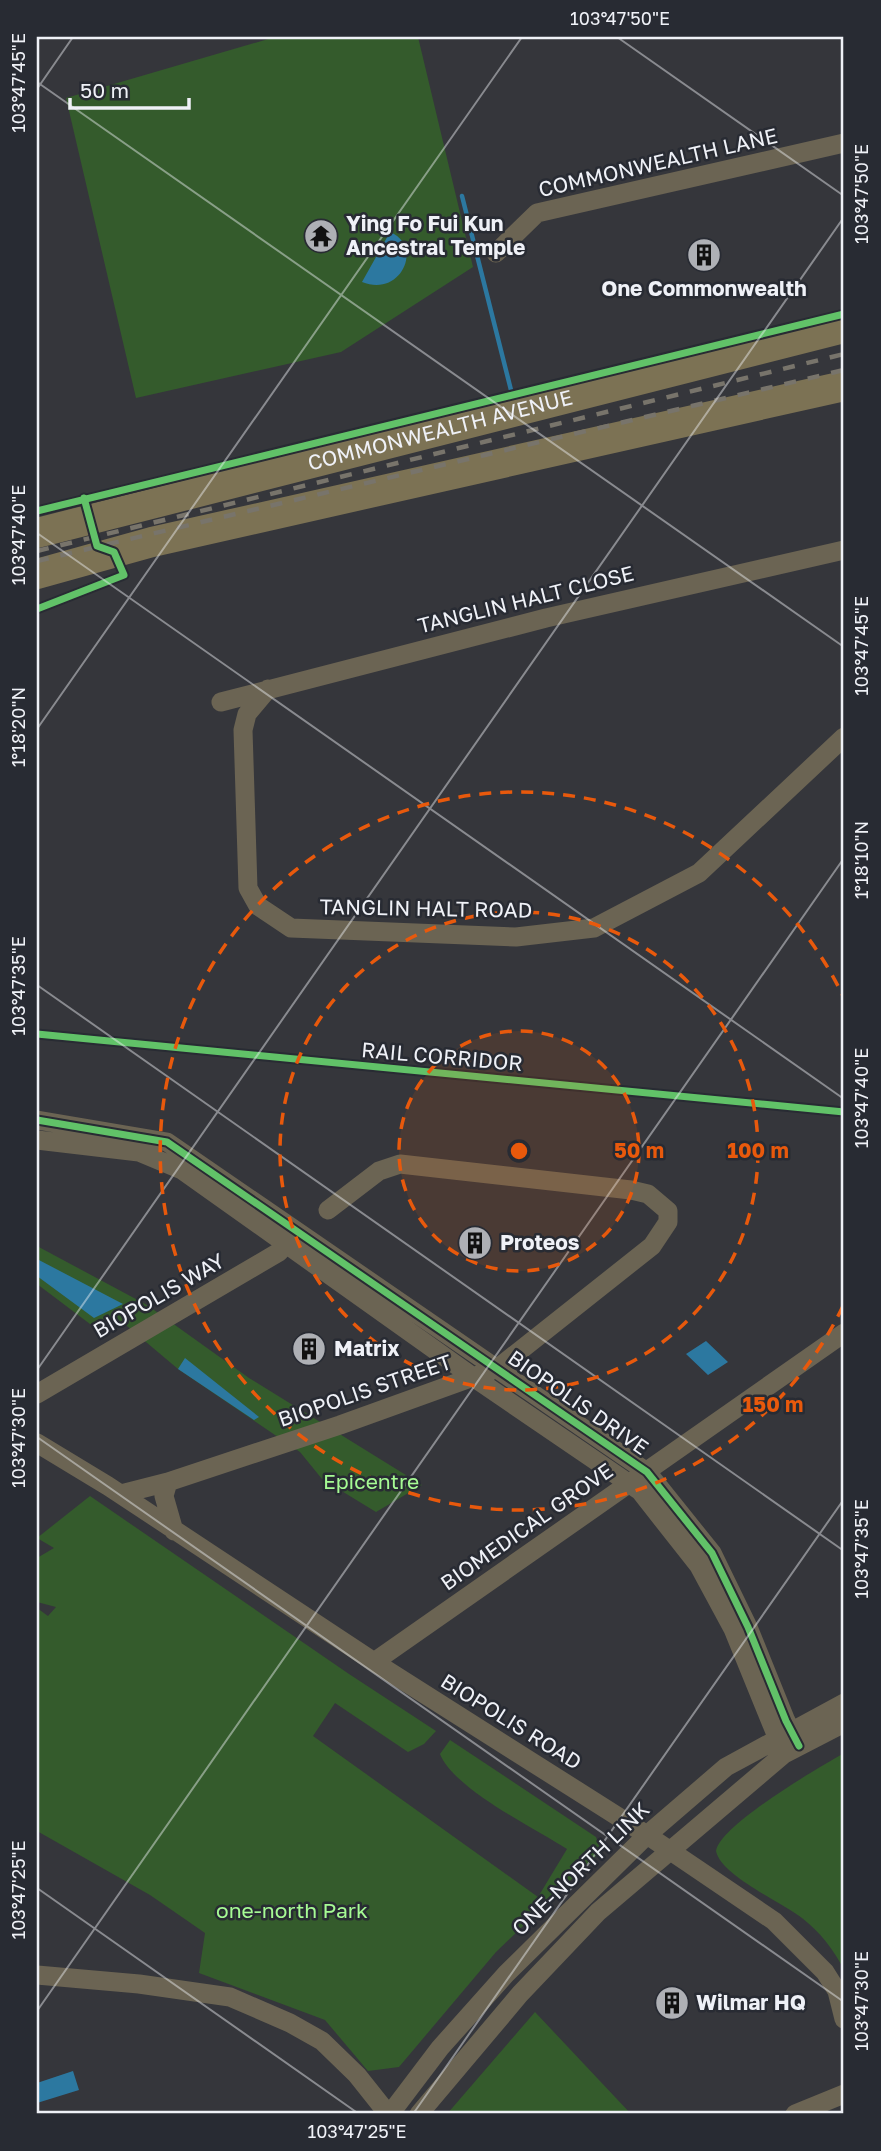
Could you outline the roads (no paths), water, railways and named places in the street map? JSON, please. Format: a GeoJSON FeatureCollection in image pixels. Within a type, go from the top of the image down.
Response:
{"type":"FeatureCollection","features":[{"type":"Feature","properties":{"kind":"main road","name":"COMMONWEALTH AVENUE"},"geometry":{"type":"LineString","coordinates":[[37,533],[844,328]]}},
{"type":"Feature","properties":{"kind":"main road","name":"COMMONWEALTH AVENUE"},"geometry":{"type":"LineString","coordinates":[[37,574],[152,542],[844,386]]}},
{"type":"Feature","properties":{"kind":"street","name":"COMMONWEALTH LANE"},"geometry":{"type":"LineString","coordinates":[[496,253],[537,213],[844,143]]}},
{"type":"Feature","properties":{"kind":"street","name":"TANGLIN HALT CLOSE"},"geometry":{"type":"LineString","coordinates":[[221,702],[532,621],[844,550]]}},
{"type":"Feature","properties":{"kind":"street","name":"TANGLIN HALT ROAD"},"geometry":{"type":"LineString","coordinates":[[268,689],[256,701],[243,730],[248,888],[258,906],[291,929],[516,937],[594,928],[699,873],[844,737]]}},
{"type":"Feature","properties":{"kind":"street"},"geometry":{"type":"LineString","coordinates":[[37,1120],[167,1142],[293,1238]]}},
{"type":"Feature","properties":{"kind":"street"},"geometry":{"type":"LineString","coordinates":[[37,1140],[117,1148],[159,1158],[293,1238]]}},
{"type":"Feature","properties":{"kind":"street","name":"BIOPOLIS STREET"},"geometry":{"type":"LineString","coordinates":[[121,1494],[167,1482],[498,1368],[652,1246],[668,1222],[668,1211],[658,1201],[631,1190],[400,1164],[379,1171],[328,1210]]}},
{"type":"Feature","properties":{"kind":"street","name":"BIOPOLIS DRIVE"},"geometry":{"type":"LineString","coordinates":[[293,1238],[498,1368],[647,1472],[712,1553],[728,1583],[787,1742]]}},
{"type":"Feature","properties":{"kind":"street","name":"BIOPOLIS DRIVE"},"geometry":{"type":"LineString","coordinates":[[293,1238],[473,1377],[640,1491],[699,1566],[733,1629],[787,1742]]}},
{"type":"Feature","properties":{"kind":"street","name":"BIOPOLIS WAY"},"geometry":{"type":"LineString","coordinates":[[37,1394],[293,1238]]}},
{"type":"Feature","properties":{"kind":"street","name":"BIOMEDICAL GROVE"},"geometry":{"type":"LineString","coordinates":[[374,1662],[844,1333]]}},
{"type":"Feature","properties":{"kind":"street"},"geometry":{"type":"LineString","coordinates":[[37,1443],[121,1494]]}},
{"type":"Feature","properties":{"kind":"street"},"geometry":{"type":"LineString","coordinates":[[167,1482],[164,1496],[174,1531]]}},
{"type":"Feature","properties":{"kind":"street","name":"BIOPOLIS ROAD"},"geometry":{"type":"LineString","coordinates":[[121,1494],[374,1662],[647,1835],[774,1921],[794,1938],[825,1972],[836,1992],[844,2020]]}},
{"type":"Feature","properties":{"kind":"street","name":"ONE-NORTH LINK"},"geometry":{"type":"LineString","coordinates":[[419,2114],[537,1975],[598,1912],[787,1742],[844,1703]]}},
{"type":"Feature","properties":{"kind":"street","name":"ONE-NORTH LINK"},"geometry":{"type":"LineString","coordinates":[[389,2114],[440,2048],[506,1974],[647,1835],[726,1767],[787,1742],[844,1723]]}},
{"type":"Feature","properties":{"kind":"street"},"geometry":{"type":"LineString","coordinates":[[37,1975],[139,1984],[230,1997],[290,2023],[321,2041],[357,2075],[389,2114]]}},
{"type":"Feature","properties":{"kind":"street"},"geometry":{"type":"LineString","coordinates":[[795,2114],[844,2094]]}},
{"type":"Feature","properties":{"kind":"water"},"geometry":{"type":"Polygon","coordinates":[[[390,232],[400,239],[405,248],[403,268],[397,277],[388,283],[376,285],[362,282],[390,232]]]}},
{"type":"Feature","properties":{"kind":"water"},"geometry":{"type":"Polygon","coordinates":[[[37,1259],[123,1304],[94,1318],[37,1276],[37,1259]]]}},
{"type":"Feature","properties":{"kind":"water"},"geometry":{"type":"Polygon","coordinates":[[[706,1341],[728,1362],[708,1375],[686,1354],[706,1341]]]}},
{"type":"Feature","properties":{"kind":"water"},"geometry":{"type":"Polygon","coordinates":[[[185,1358],[259,1417],[254,1420],[178,1369],[185,1358]]]}},
{"type":"Feature","properties":{"kind":"water"},"geometry":{"type":"Polygon","coordinates":[[[73,2071],[79,2090],[37,2103],[37,2083],[73,2071]]]}},
{"type":"Feature","properties":{"kind":"waterway"},"geometry":{"type":"LineString","coordinates":[[462,196],[514,402]]}},
{"type":"Feature","properties":{"kind":"railway"},"geometry":{"type":"LineString","coordinates":[[37,551],[844,354]]}},
{"type":"Feature","properties":{"kind":"railway"},"geometry":{"type":"LineString","coordinates":[[37,561],[844,370]]}},
{"type":"Feature","properties":{"kind":"place","name":"Ying Fo Fui Kun Ancestral Temple"},"geometry":{"type":"Point","coordinates":[321,236]}},
{"type":"Feature","properties":{"kind":"place","name":"One Commonwealth"},"geometry":{"type":"Point","coordinates":[704,255]}},
{"type":"Feature","properties":{"kind":"place","name":"Proteos"},"geometry":{"type":"Point","coordinates":[475,1243]}},
{"type":"Feature","properties":{"kind":"place","name":"Matrix"},"geometry":{"type":"Point","coordinates":[309,1349]}},
{"type":"Feature","properties":{"kind":"place","name":"Wilmar HQ"},"geometry":{"type":"Point","coordinates":[672,2003]}},
{"type":"Feature","properties":{"kind":"park label","name":"Epicentre"},"geometry":{"type":"Point","coordinates":[371,1482]}},
{"type":"Feature","properties":{"kind":"park label","name":"one-north Park"},"geometry":{"type":"Point","coordinates":[292,1911]}}]}
